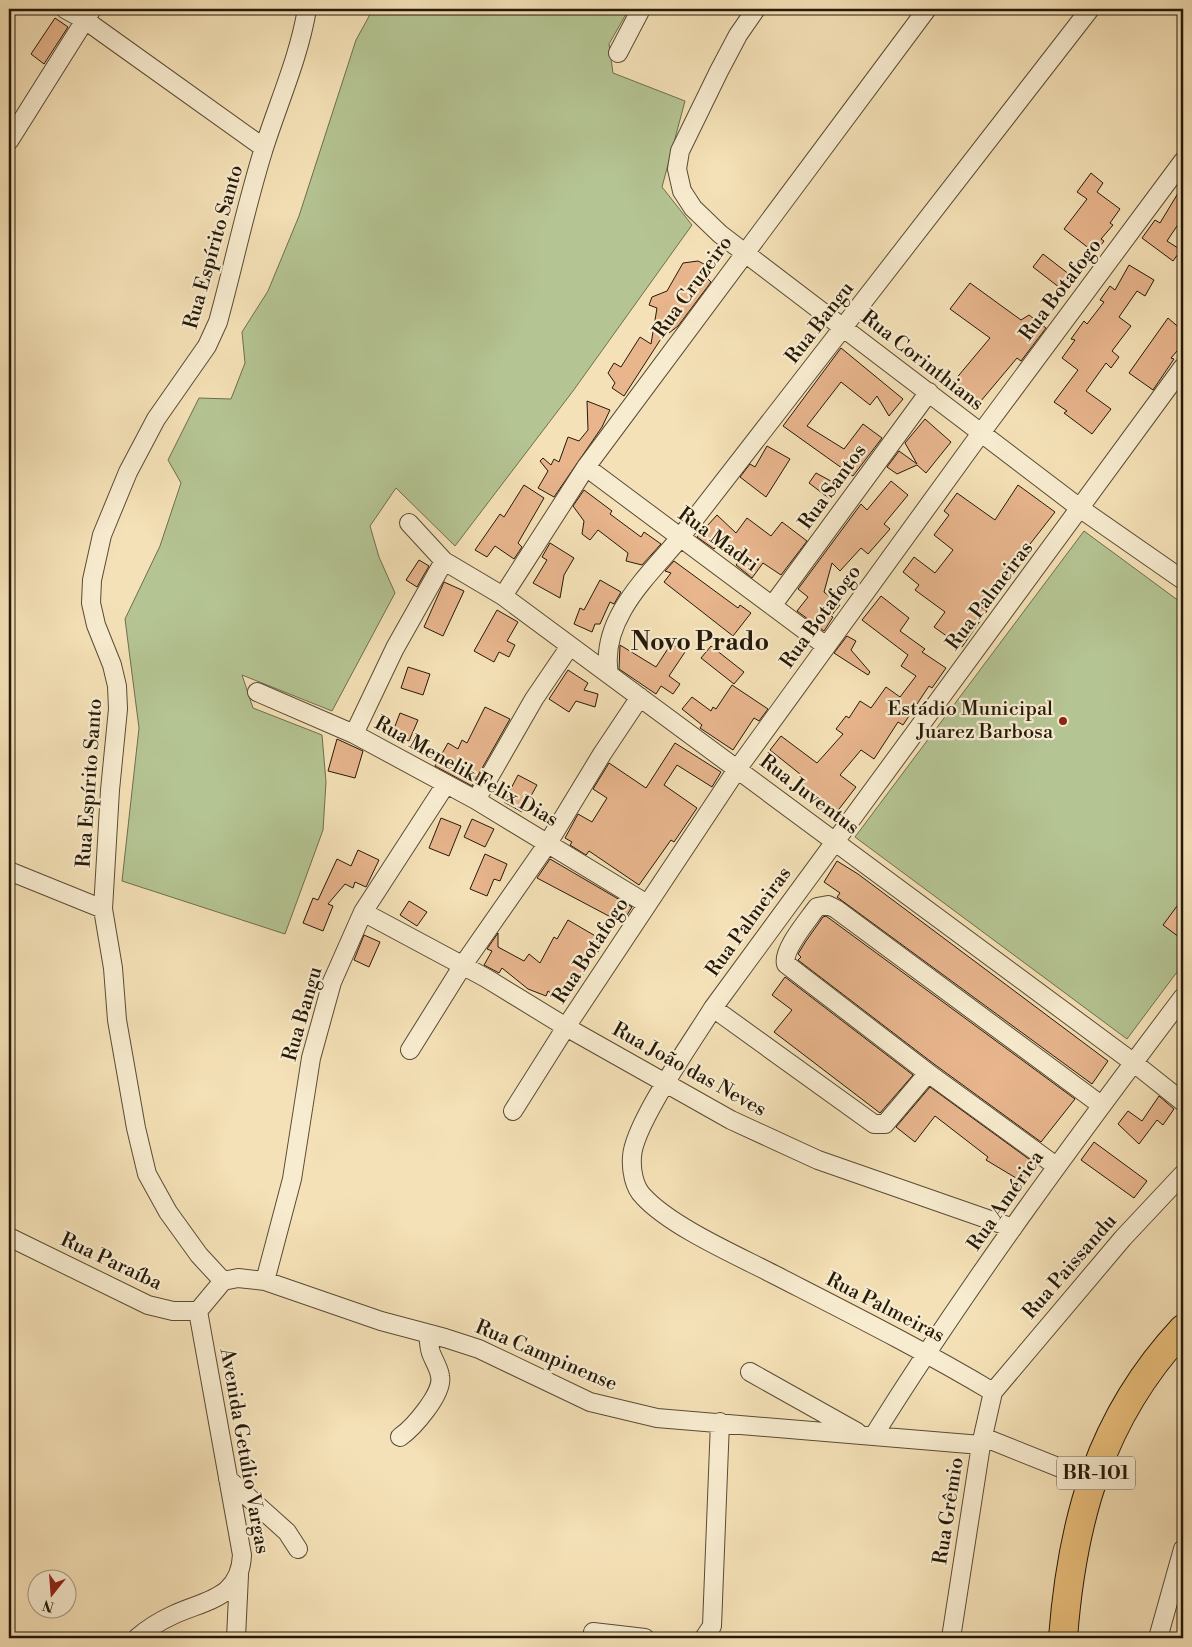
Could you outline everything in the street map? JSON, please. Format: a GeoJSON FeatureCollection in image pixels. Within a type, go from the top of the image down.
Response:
{"type":"FeatureCollection","features":[{"type":"Feature","properties":{"kind":"highway","name":"BR-101"},"geometry":{"type":"LineString","coordinates":[[1063,1638],[1067,1586],[1073,1548],[1093,1481],[1127,1402],[1141,1379],[1183,1329]]}},
{"type":"Feature","properties":{"kind":"street"},"geometry":{"type":"LineString","coordinates":[[65,9],[89,14],[264,148]]}},
{"type":"Feature","properties":{"kind":"street","name":"Rua Espírito Santo"},"geometry":{"type":"LineString","coordinates":[[223,1281],[187,1239],[147,1174],[136,1128],[117,1020],[113,968],[103,908],[118,709],[117,686],[112,665],[96,625],[90,603],[92,580],[102,535],[128,472],[156,419],[207,346],[218,322],[264,148],[289,82],[308,9]]}},
{"type":"Feature","properties":{"kind":"street"},"geometry":{"type":"LineString","coordinates":[[618,53],[641,9]]}},
{"type":"Feature","properties":{"kind":"street","name":"Rua Corinthians"},"geometry":{"type":"LineString","coordinates":[[756,9],[738,35],[719,70],[680,151],[677,169],[682,191],[693,208],[720,234],[1081,508],[1179,572]]}},
{"type":"Feature","properties":{"kind":"street","name":"Rua Cruzeiro"},"geometry":{"type":"LineString","coordinates":[[503,596],[586,467],[927,9]]}},
{"type":"Feature","properties":{"kind":"street","name":"Rua Bangu"},"geometry":{"type":"LineString","coordinates":[[610,674],[607,662],[608,648],[621,612],[634,592],[679,539],[845,328],[1090,9]]}},
{"type":"Feature","properties":{"kind":"street"},"geometry":{"type":"LineString","coordinates":[[9,141],[89,14]]}},
{"type":"Feature","properties":{"kind":"street","name":"Rua Botafogo"},"geometry":{"type":"LineString","coordinates":[[513,1111],[566,1027],[738,768],[981,433],[1183,161]]}},
{"type":"Feature","properties":{"kind":"street","name":"Rua Palmeiras"},"geometry":{"type":"LineString","coordinates":[[993,1392],[926,1352],[725,1250],[662,1213],[642,1195],[633,1172],[632,1156],[645,1119],[713,1008],[1183,367]]}},
{"type":"Feature","properties":{"kind":"street","name":"Rua Santos"},"geometry":{"type":"LineString","coordinates":[[772,606],[929,392]]}},
{"type":"Feature","properties":{"kind":"street","name":"Rua Madri"},"geometry":{"type":"LineString","coordinates":[[586,467],[679,539],[826,646]]}},
{"type":"Feature","properties":{"kind":"street","name":"Rua Juventus"},"geometry":{"type":"LineString","coordinates":[[409,523],[444,561],[503,596],[610,674],[1134,1063],[1183,1102]]}},
{"type":"Feature","properties":{"kind":"street"},"geometry":{"type":"LineString","coordinates":[[354,734],[395,648],[444,561]]}},
{"type":"Feature","properties":{"kind":"street"},"geometry":{"type":"LineString","coordinates":[[476,800],[534,699],[570,646]]}},
{"type":"Feature","properties":{"kind":"street","name":"Rua Menelik Felix Dias"},"geometry":{"type":"LineString","coordinates":[[257,692],[354,734],[476,800],[548,842],[647,904]]}},
{"type":"Feature","properties":{"kind":"street"},"geometry":{"type":"LineString","coordinates":[[410,1050],[463,965],[548,842],[602,754],[640,697]]}},
{"type":"Feature","properties":{"kind":"street","name":"Rua Bangu"},"geometry":{"type":"LineString","coordinates":[[264,1281],[294,1168],[311,1058],[332,982],[363,912],[446,784]]}},
{"type":"Feature","properties":{"kind":"street"},"geometry":{"type":"LineString","coordinates":[[9,871],[103,908]]}},
{"type":"Feature","properties":{"kind":"street"},"geometry":{"type":"LineString","coordinates":[[1056,1166],[928,1073],[786,964],[785,959],[788,950],[817,907],[828,905],[836,910],[1102,1105]]}},
{"type":"Feature","properties":{"kind":"street","name":"Rua João das Neves"},"geometry":{"type":"LineString","coordinates":[[363,912],[463,965],[566,1027],[731,1120],[818,1160],[1013,1228]]}},
{"type":"Feature","properties":{"kind":"street","name":"Rua América"},"geometry":{"type":"LineString","coordinates":[[868,1435],[1056,1166],[1183,997]]}},
{"type":"Feature","properties":{"kind":"street"},"geometry":{"type":"LineString","coordinates":[[713,1008],[874,1124],[885,1124],[928,1073]]}},
{"type":"Feature","properties":{"kind":"street","name":"Rua Paissandu"},"geometry":{"type":"LineString","coordinates":[[993,1392],[1123,1238],[1183,1174]]}},
{"type":"Feature","properties":{"kind":"street","name":"Rua Paraíba"},"geometry":{"type":"LineString","coordinates":[[9,1237],[148,1305],[173,1311],[198,1311]]}},
{"type":"Feature","properties":{"kind":"street","name":"Rua Campinense"},"geometry":{"type":"LineString","coordinates":[[223,1281],[238,1278],[264,1281],[381,1321],[479,1349],[590,1402],[657,1418],[868,1435],[982,1441],[1093,1481]]}},
{"type":"Feature","properties":{"kind":"street"},"geometry":{"type":"LineString","coordinates":[[198,1311],[223,1281]]}},
{"type":"Feature","properties":{"kind":"street","name":"Avenida Getúlio Vargas"},"geometry":{"type":"LineString","coordinates":[[137,1638],[172,1615],[213,1600],[228,1590],[242,1570],[242,1555],[198,1311]]}},
{"type":"Feature","properties":{"kind":"street"},"geometry":{"type":"LineString","coordinates":[[400,1436],[406,1432],[428,1406],[440,1382],[428,1334]]}},
{"type":"Feature","properties":{"kind":"street"},"geometry":{"type":"LineString","coordinates":[[750,1372],[868,1435]]}},
{"type":"Feature","properties":{"kind":"street","name":"Rua Grêmio"},"geometry":{"type":"LineString","coordinates":[[951,1638],[982,1441],[993,1392]]}},
{"type":"Feature","properties":{"kind":"street"},"geometry":{"type":"LineString","coordinates":[[704,1638],[712,1626],[720,1422]]}},
{"type":"Feature","properties":{"kind":"street"},"geometry":{"type":"LineString","coordinates":[[228,1479],[287,1532],[298,1549]]}},
{"type":"Feature","properties":{"kind":"street"},"geometry":{"type":"LineString","coordinates":[[1158,1638],[1183,1549]]}},
{"type":"Feature","properties":{"kind":"street"},"geometry":{"type":"LineString","coordinates":[[236,1638],[239,1575]]}},
{"type":"Feature","properties":{"kind":"street"},"geometry":{"type":"LineString","coordinates":[[593,1632],[646,1638]]}},
{"type":"Feature","properties":{"kind":"green space"},"geometry":{"type":"Polygon","coordinates":[[[373,9],[629,9],[609,44],[613,73],[685,101],[662,187],[692,225],[573,391],[455,546],[396,488],[370,526],[379,557],[395,593],[332,711],[242,675],[253,708],[322,735],[326,782],[323,830],[285,934],[122,881],[139,728],[125,619],[160,546],[181,483],[168,460],[199,398],[231,399],[245,363],[242,332],[268,291],[299,216],[356,40],[373,9]]]}},
{"type":"Feature","properties":{"kind":"green space","name":"Estádio Municipal Juarez Barbosa"},"geometry":{"type":"Polygon","coordinates":[[[1084,531],[1183,604],[1183,964],[1127,1039],[855,837],[1084,531]]]}},
{"type":"Feature","properties":{"kind":"building"},"geometry":{"type":"Polygon","coordinates":[[[55,18],[68,27],[44,64],[31,54],[55,18]]]}},
{"type":"Feature","properties":{"kind":"building"},"geometry":{"type":"Polygon","coordinates":[[[1091,173],[1103,183],[1097,192],[1120,209],[1110,223],[1113,225],[1101,239],[1104,241],[1095,253],[1064,229],[1087,199],[1077,192],[1091,173]]]}},
{"type":"Feature","properties":{"kind":"building"},"geometry":{"type":"Polygon","coordinates":[[[1183,185],[1183,217],[1167,241],[1181,250],[1173,261],[1142,238],[1155,220],[1160,223],[1183,185]]]}},
{"type":"Feature","properties":{"kind":"building"},"geometry":{"type":"Polygon","coordinates":[[[1043,254],[1074,278],[1064,291],[1033,267],[1043,254]]]}},
{"type":"Feature","properties":{"kind":"building"},"geometry":{"type":"Polygon","coordinates":[[[698,261],[712,268],[707,278],[711,282],[678,326],[669,333],[666,331],[624,396],[612,388],[615,383],[608,373],[614,363],[621,367],[640,337],[651,344],[657,308],[649,305],[652,297],[667,291],[683,263],[698,261]]]}},
{"type":"Feature","properties":{"kind":"building"},"geometry":{"type":"Polygon","coordinates":[[[1129,265],[1154,280],[1145,296],[1137,291],[1119,317],[1131,326],[1112,351],[1119,357],[1111,368],[1106,363],[1086,391],[1111,409],[1092,434],[1064,413],[1067,411],[1054,402],[1078,370],[1062,358],[1075,340],[1071,339],[1084,321],[1087,324],[1104,302],[1100,300],[1110,286],[1115,290],[1129,265]]]}},
{"type":"Feature","properties":{"kind":"building"},"geometry":{"type":"Polygon","coordinates":[[[970,283],[1021,320],[1029,315],[1046,328],[1021,361],[1017,358],[975,408],[949,387],[990,338],[950,309],[970,283]]]}},
{"type":"Feature","properties":{"kind":"building"},"geometry":{"type":"Polygon","coordinates":[[[1168,318],[1183,331],[1183,344],[1171,358],[1174,359],[1153,390],[1129,373],[1168,318]]]}},
{"type":"Feature","properties":{"kind":"building"},"geometry":{"type":"Polygon","coordinates":[[[841,348],[903,399],[889,416],[877,396],[870,405],[841,382],[807,426],[844,449],[863,424],[882,438],[853,476],[783,426],[841,348]]]}},
{"type":"Feature","properties":{"kind":"building"},"geometry":{"type":"Polygon","coordinates":[[[587,401],[610,410],[602,427],[554,497],[538,488],[548,471],[540,461],[543,458],[551,465],[554,459],[559,462],[568,437],[579,441],[588,430],[587,401]]]}},
{"type":"Feature","properties":{"kind":"building"},"geometry":{"type":"Polygon","coordinates":[[[925,419],[951,442],[926,473],[917,465],[897,474],[887,467],[899,451],[917,464],[905,443],[925,419]]]}},
{"type":"Feature","properties":{"kind":"building"},"geometry":{"type":"Polygon","coordinates":[[[767,446],[790,459],[766,497],[740,477],[750,464],[755,467],[767,446]]]}},
{"type":"Feature","properties":{"kind":"building"},"geometry":{"type":"Polygon","coordinates":[[[816,473],[840,486],[830,499],[809,483],[816,473]]]}},
{"type":"Feature","properties":{"kind":"building"},"geometry":{"type":"Polygon","coordinates":[[[891,481],[908,495],[884,524],[890,529],[868,554],[861,548],[840,571],[832,563],[824,592],[840,605],[831,616],[833,617],[824,631],[797,611],[808,597],[798,589],[861,504],[867,510],[891,481]]]}},
{"type":"Feature","properties":{"kind":"building"},"geometry":{"type":"Polygon","coordinates":[[[524,485],[544,498],[518,543],[522,547],[514,559],[495,546],[487,557],[475,550],[500,514],[504,517],[524,485]]]}},
{"type":"Feature","properties":{"kind":"building"},"geometry":{"type":"Polygon","coordinates":[[[1018,485],[1055,512],[981,607],[987,611],[962,647],[934,627],[945,612],[915,590],[919,585],[903,572],[914,557],[935,573],[953,550],[934,535],[949,515],[944,511],[957,493],[995,520],[1018,485]]]}},
{"type":"Feature","properties":{"kind":"building"},"geometry":{"type":"Polygon","coordinates":[[[584,490],[612,511],[610,514],[641,537],[644,532],[661,544],[642,565],[626,561],[628,553],[598,530],[590,540],[582,534],[584,521],[573,506],[584,490]]]}},
{"type":"Feature","properties":{"kind":"building"},"geometry":{"type":"Polygon","coordinates":[[[717,515],[736,533],[747,518],[771,536],[782,522],[807,541],[781,575],[763,563],[752,578],[736,565],[743,556],[722,540],[714,549],[697,537],[717,515]]]}},
{"type":"Feature","properties":{"kind":"building"},"geometry":{"type":"Polygon","coordinates":[[[550,543],[574,558],[564,575],[560,598],[533,583],[547,560],[542,557],[550,543]]]}},
{"type":"Feature","properties":{"kind":"building"},"geometry":{"type":"Polygon","coordinates":[[[419,560],[429,566],[417,587],[406,580],[419,560]]]}},
{"type":"Feature","properties":{"kind":"building"},"geometry":{"type":"Polygon","coordinates":[[[674,561],[738,608],[740,605],[751,613],[733,636],[664,582],[671,573],[665,571],[674,561]]]}},
{"type":"Feature","properties":{"kind":"building"},"geometry":{"type":"Polygon","coordinates":[[[600,580],[621,592],[614,604],[610,602],[600,624],[595,624],[592,632],[574,624],[580,608],[584,610],[600,580]]]}},
{"type":"Feature","properties":{"kind":"building"},"geometry":{"type":"Polygon","coordinates":[[[444,582],[464,591],[443,636],[424,627],[444,582]]]}},
{"type":"Feature","properties":{"kind":"building"},"geometry":{"type":"Polygon","coordinates":[[[881,596],[909,618],[900,631],[925,649],[922,652],[946,668],[932,688],[929,686],[903,725],[898,722],[874,759],[861,750],[840,775],[856,787],[836,813],[800,785],[805,778],[770,750],[781,736],[817,763],[843,734],[836,729],[846,716],[849,718],[860,701],[871,708],[886,687],[900,697],[916,676],[901,666],[908,655],[862,620],[881,596]]]}},
{"type":"Feature","properties":{"kind":"building"},"geometry":{"type":"Polygon","coordinates":[[[497,610],[518,622],[507,641],[515,645],[509,657],[499,652],[494,662],[474,651],[497,610]]]}},
{"type":"Feature","properties":{"kind":"building"},"geometry":{"type":"Polygon","coordinates":[[[847,636],[856,641],[851,650],[870,672],[868,675],[834,653],[847,636]]]}},
{"type":"Feature","properties":{"kind":"building"},"geometry":{"type":"Polygon","coordinates":[[[671,644],[685,652],[669,676],[680,684],[673,694],[661,686],[656,694],[619,669],[620,645],[656,667],[671,644]]]}},
{"type":"Feature","properties":{"kind":"building"},"geometry":{"type":"Polygon","coordinates":[[[711,646],[744,672],[734,684],[701,658],[711,646]]]}},
{"type":"Feature","properties":{"kind":"building"},"geometry":{"type":"Polygon","coordinates":[[[408,667],[430,674],[423,695],[401,688],[408,667]]]}},
{"type":"Feature","properties":{"kind":"building"},"geometry":{"type":"Polygon","coordinates":[[[568,670],[588,683],[584,690],[598,694],[595,707],[576,701],[569,712],[549,699],[568,670]]]}},
{"type":"Feature","properties":{"kind":"building"},"geometry":{"type":"Polygon","coordinates":[[[732,685],[768,709],[759,721],[754,718],[733,750],[700,728],[702,725],[682,709],[692,697],[711,711],[713,707],[716,709],[732,685]]]}},
{"type":"Feature","properties":{"kind":"building"},"geometry":{"type":"Polygon","coordinates":[[[485,707],[510,719],[472,786],[435,766],[448,743],[458,749],[462,740],[467,743],[485,707]]]}},
{"type":"Feature","properties":{"kind":"building"},"geometry":{"type":"Polygon","coordinates":[[[400,713],[418,720],[409,741],[392,734],[400,713]]]}},
{"type":"Feature","properties":{"kind":"building"},"geometry":{"type":"Polygon","coordinates":[[[337,739],[363,751],[355,778],[328,771],[337,739]]]}},
{"type":"Feature","properties":{"kind":"building"},"geometry":{"type":"Polygon","coordinates":[[[675,743],[721,772],[712,787],[677,765],[664,785],[697,808],[674,842],[671,840],[639,885],[589,851],[586,855],[570,845],[572,842],[565,838],[578,814],[592,822],[607,798],[593,789],[609,763],[646,788],[675,743]]]}},
{"type":"Feature","properties":{"kind":"building"},"geometry":{"type":"Polygon","coordinates":[[[518,775],[537,785],[522,812],[504,802],[518,775]]]}},
{"type":"Feature","properties":{"kind":"building"},"geometry":{"type":"Polygon","coordinates":[[[441,818],[461,826],[449,856],[429,848],[441,818]]]}},
{"type":"Feature","properties":{"kind":"building"},"geometry":{"type":"Polygon","coordinates":[[[472,819],[494,829],[485,847],[464,837],[472,819]]]}},
{"type":"Feature","properties":{"kind":"building"},"geometry":{"type":"Polygon","coordinates":[[[358,850],[379,860],[366,887],[355,882],[353,888],[345,884],[328,904],[333,906],[323,931],[303,923],[313,898],[318,900],[337,859],[351,866],[358,850]]]}},
{"type":"Feature","properties":{"kind":"building"},"geometry":{"type":"Polygon","coordinates":[[[485,854],[507,864],[500,881],[494,879],[487,896],[470,889],[485,854]]]}},
{"type":"Feature","properties":{"kind":"building"},"geometry":{"type":"Polygon","coordinates":[[[550,859],[632,907],[622,923],[537,878],[550,859]]]}},
{"type":"Feature","properties":{"kind":"building"},"geometry":{"type":"Polygon","coordinates":[[[837,861],[858,874],[1108,1061],[1092,1084],[837,897],[840,893],[824,882],[837,861]]]}},
{"type":"Feature","properties":{"kind":"building"},"geometry":{"type":"Polygon","coordinates":[[[1183,898],[1183,940],[1163,925],[1183,898]]]}},
{"type":"Feature","properties":{"kind":"building"},"geometry":{"type":"Polygon","coordinates":[[[409,901],[427,912],[417,926],[400,915],[409,901]]]}},
{"type":"Feature","properties":{"kind":"building"},"geometry":{"type":"Polygon","coordinates":[[[826,916],[1075,1099],[1041,1142],[934,1064],[798,960],[801,957],[798,954],[806,941],[823,917],[826,916]]]}},
{"type":"Feature","properties":{"kind":"building"},"geometry":{"type":"Polygon","coordinates":[[[568,920],[604,941],[598,952],[595,951],[579,982],[564,1003],[548,991],[546,996],[528,989],[502,968],[499,973],[484,965],[492,951],[487,949],[498,933],[498,947],[524,961],[529,954],[540,963],[554,937],[557,939],[568,920]]]}},
{"type":"Feature","properties":{"kind":"building"},"geometry":{"type":"Polygon","coordinates":[[[364,935],[380,942],[369,967],[354,960],[364,935]]]}},
{"type":"Feature","properties":{"kind":"building"},"geometry":{"type":"Polygon","coordinates":[[[785,977],[913,1075],[880,1113],[774,1032],[792,1010],[772,995],[785,977]]]}},
{"type":"Feature","properties":{"kind":"building"},"geometry":{"type":"Polygon","coordinates":[[[930,1087],[1037,1165],[1026,1184],[986,1160],[988,1157],[935,1116],[915,1142],[896,1127],[930,1087]]]}},
{"type":"Feature","properties":{"kind":"building"},"geometry":{"type":"Polygon","coordinates":[[[1159,1096],[1174,1109],[1163,1125],[1157,1120],[1139,1144],[1118,1124],[1128,1111],[1142,1121],[1159,1096]]]}},
{"type":"Feature","properties":{"kind":"building"},"geometry":{"type":"Polygon","coordinates":[[[1094,1142],[1147,1181],[1134,1198],[1081,1160],[1094,1142]]]}},
{"type":"Feature","properties":{"kind":"place","name":"Estádio Municipal Juarez Barbosa"},"geometry":{"type":"Point","coordinates":[1063,721]}},
{"type":"Feature","properties":{"kind":"district","name":"Novo Prado"},"geometry":{"type":"Point","coordinates":[700,642]}}]}
